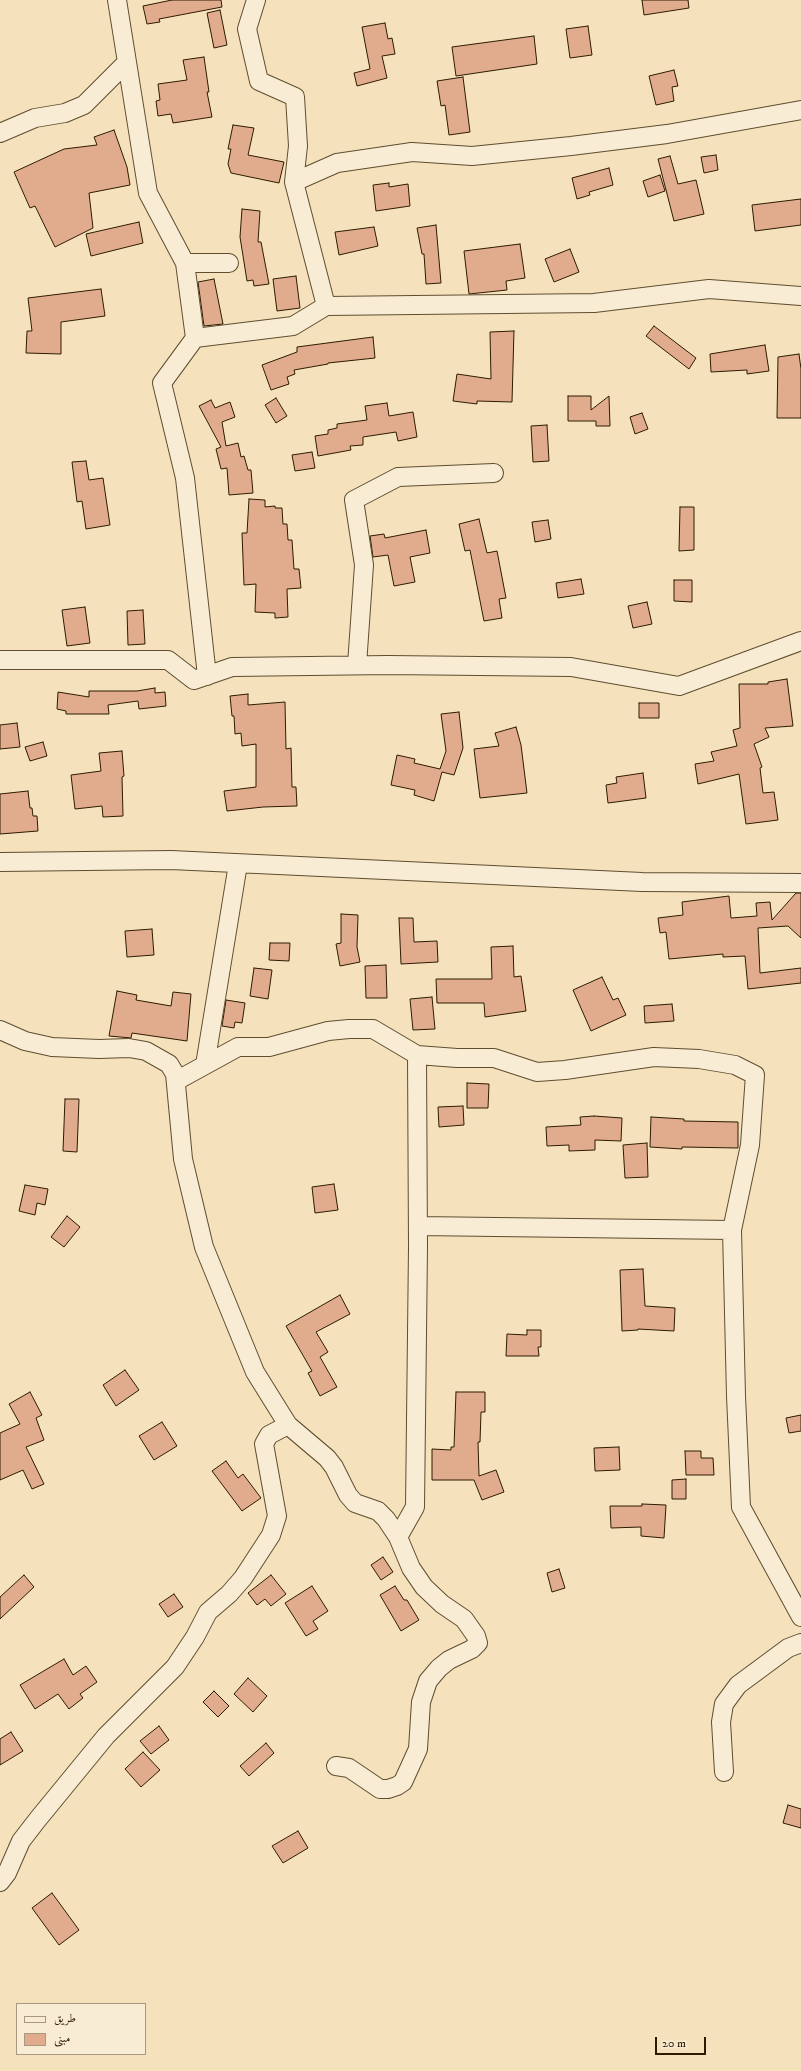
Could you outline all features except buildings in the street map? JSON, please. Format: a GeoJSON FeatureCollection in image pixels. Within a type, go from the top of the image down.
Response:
{"type":"FeatureCollection","features":[{"type":"Feature","properties":{"kind":"street"},"geometry":{"type":"LineString","coordinates":[[117,0],[148,192],[185,263],[195,338],[162,383],[185,478],[207,676]]}},
{"type":"Feature","properties":{"kind":"street"},"geometry":{"type":"LineString","coordinates":[[256,0],[247,29],[259,81],[295,97],[298,146],[294,182],[326,306]]}},
{"type":"Feature","properties":{"kind":"street"},"geometry":{"type":"LineString","coordinates":[[0,132],[35,118],[65,113],[84,105],[127,62]]}},
{"type":"Feature","properties":{"kind":"street"},"geometry":{"type":"LineString","coordinates":[[294,182],[337,163],[412,152],[472,156],[571,146],[667,134],[801,110]]}},
{"type":"Feature","properties":{"kind":"street"},"geometry":{"type":"LineString","coordinates":[[185,263],[229,263]]}},
{"type":"Feature","properties":{"kind":"street"},"geometry":{"type":"LineString","coordinates":[[195,338],[293,326],[326,306],[594,303],[709,289],[801,296]]}},
{"type":"Feature","properties":{"kind":"street"},"geometry":{"type":"LineString","coordinates":[[357,665],[364,565],[354,500],[398,477],[494,473]]}},
{"type":"Feature","properties":{"kind":"street"},"geometry":{"type":"LineString","coordinates":[[0,660],[168,660],[194,680],[232,667],[357,665],[571,667],[678,686],[801,641]]}},
{"type":"Feature","properties":{"kind":"street"},"geometry":{"type":"LineString","coordinates":[[0,862],[170,860],[642,882],[801,883]]}},
{"type":"Feature","properties":{"kind":"street"},"geometry":{"type":"LineString","coordinates":[[205,1065],[238,864]]}},
{"type":"Feature","properties":{"kind":"street"},"geometry":{"type":"LineString","coordinates":[[176,1081],[238,1047],[269,1047],[328,1031],[349,1029],[373,1029],[417,1055],[456,1058],[494,1058],[538,1072],[565,1070],[654,1057],[699,1059],[734,1065],[755,1075],[750,1145],[732,1230],[736,1396],[741,1507],[801,1617]]}},
{"type":"Feature","properties":{"kind":"street"},"geometry":{"type":"LineString","coordinates":[[0,1030],[25,1041],[52,1047],[99,1049],[129,1048],[146,1051],[169,1064],[175,1074],[183,1159],[204,1247],[255,1372],[288,1425],[327,1458],[334,1467],[348,1495],[355,1502],[378,1511],[386,1519],[398,1537],[411,1568],[424,1587],[442,1604],[464,1619],[476,1636],[478,1643],[472,1649],[449,1660],[439,1668],[428,1681],[421,1702],[418,1749],[403,1782],[388,1789],[380,1789],[349,1768],[336,1766]]}},
{"type":"Feature","properties":{"kind":"street"},"geometry":{"type":"LineString","coordinates":[[398,1537],[414,1507],[418,1226],[417,1055]]}},
{"type":"Feature","properties":{"kind":"street"},"geometry":{"type":"LineString","coordinates":[[418,1226],[732,1230]]}},
{"type":"Feature","properties":{"kind":"street"},"geometry":{"type":"LineString","coordinates":[[0,1882],[7,1873],[21,1841],[38,1819],[106,1736],[175,1667],[195,1637],[208,1612],[229,1594],[243,1578],[270,1535],[277,1516],[264,1444],[269,1435],[288,1425]]}},
{"type":"Feature","properties":{"kind":"street"},"geometry":{"type":"LineString","coordinates":[[724,1772],[721,1722],[724,1704],[738,1685],[788,1648],[801,1643]]}}]}
